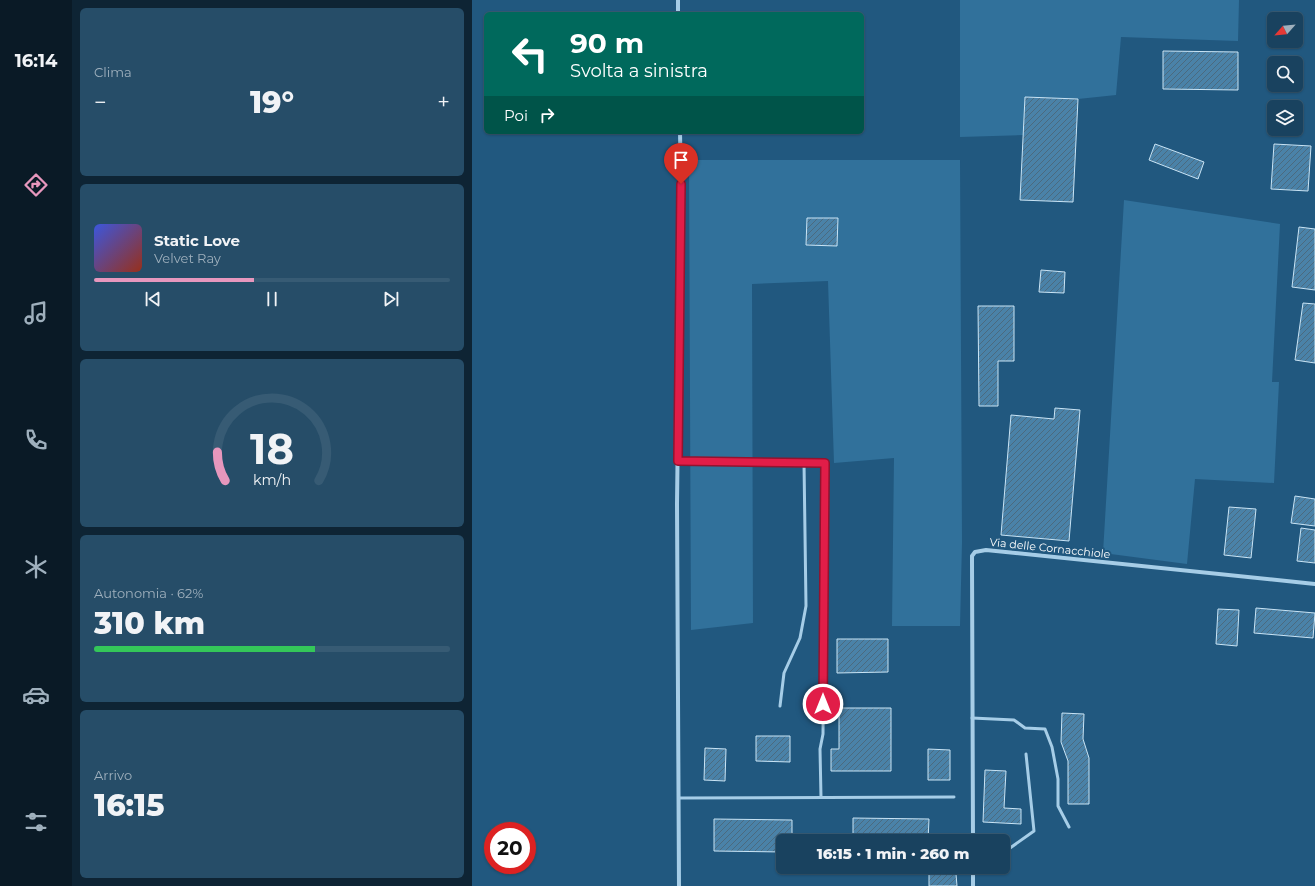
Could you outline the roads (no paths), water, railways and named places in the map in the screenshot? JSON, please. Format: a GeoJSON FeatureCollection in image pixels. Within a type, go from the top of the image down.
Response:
{"type":"FeatureCollection","features":[{"type":"Feature","properties":{"kind":"street"},"geometry":{"type":"LineString","coordinates":[[678,0],[678,12]]}},
{"type":"Feature","properties":{"kind":"street"},"geometry":{"type":"LineString","coordinates":[[680,134],[681,191],[678,461],[680,886]]}},
{"type":"Feature","properties":{"kind":"street","name":"Via delle Cornacchiole"},"geometry":{"type":"LineString","coordinates":[[972,834],[973,554],[978,551],[986,550],[1315,584]]}},
{"type":"Feature","properties":{"kind":"street"},"geometry":{"type":"LineString","coordinates":[[973,886],[974,874]]}},
{"type":"Feature","properties":{"kind":"lane"},"geometry":{"type":"LineString","coordinates":[[678,461],[825,463],[823,734],[820,749],[821,797]]}},
{"type":"Feature","properties":{"kind":"lane"},"geometry":{"type":"LineString","coordinates":[[780,706],[784,673],[800,638],[806,606],[804,462]]}},
{"type":"Feature","properties":{"kind":"lane"},"geometry":{"type":"LineString","coordinates":[[972,718],[1014,720],[1025,728],[1045,729],[1052,747],[1058,779],[1058,806],[1069,827]]}},
{"type":"Feature","properties":{"kind":"lane"},"geometry":{"type":"LineString","coordinates":[[1010,848],[1034,831],[1026,754]]}},
{"type":"Feature","properties":{"kind":"lane"},"geometry":{"type":"LineString","coordinates":[[679,798],[954,797]]}}]}
